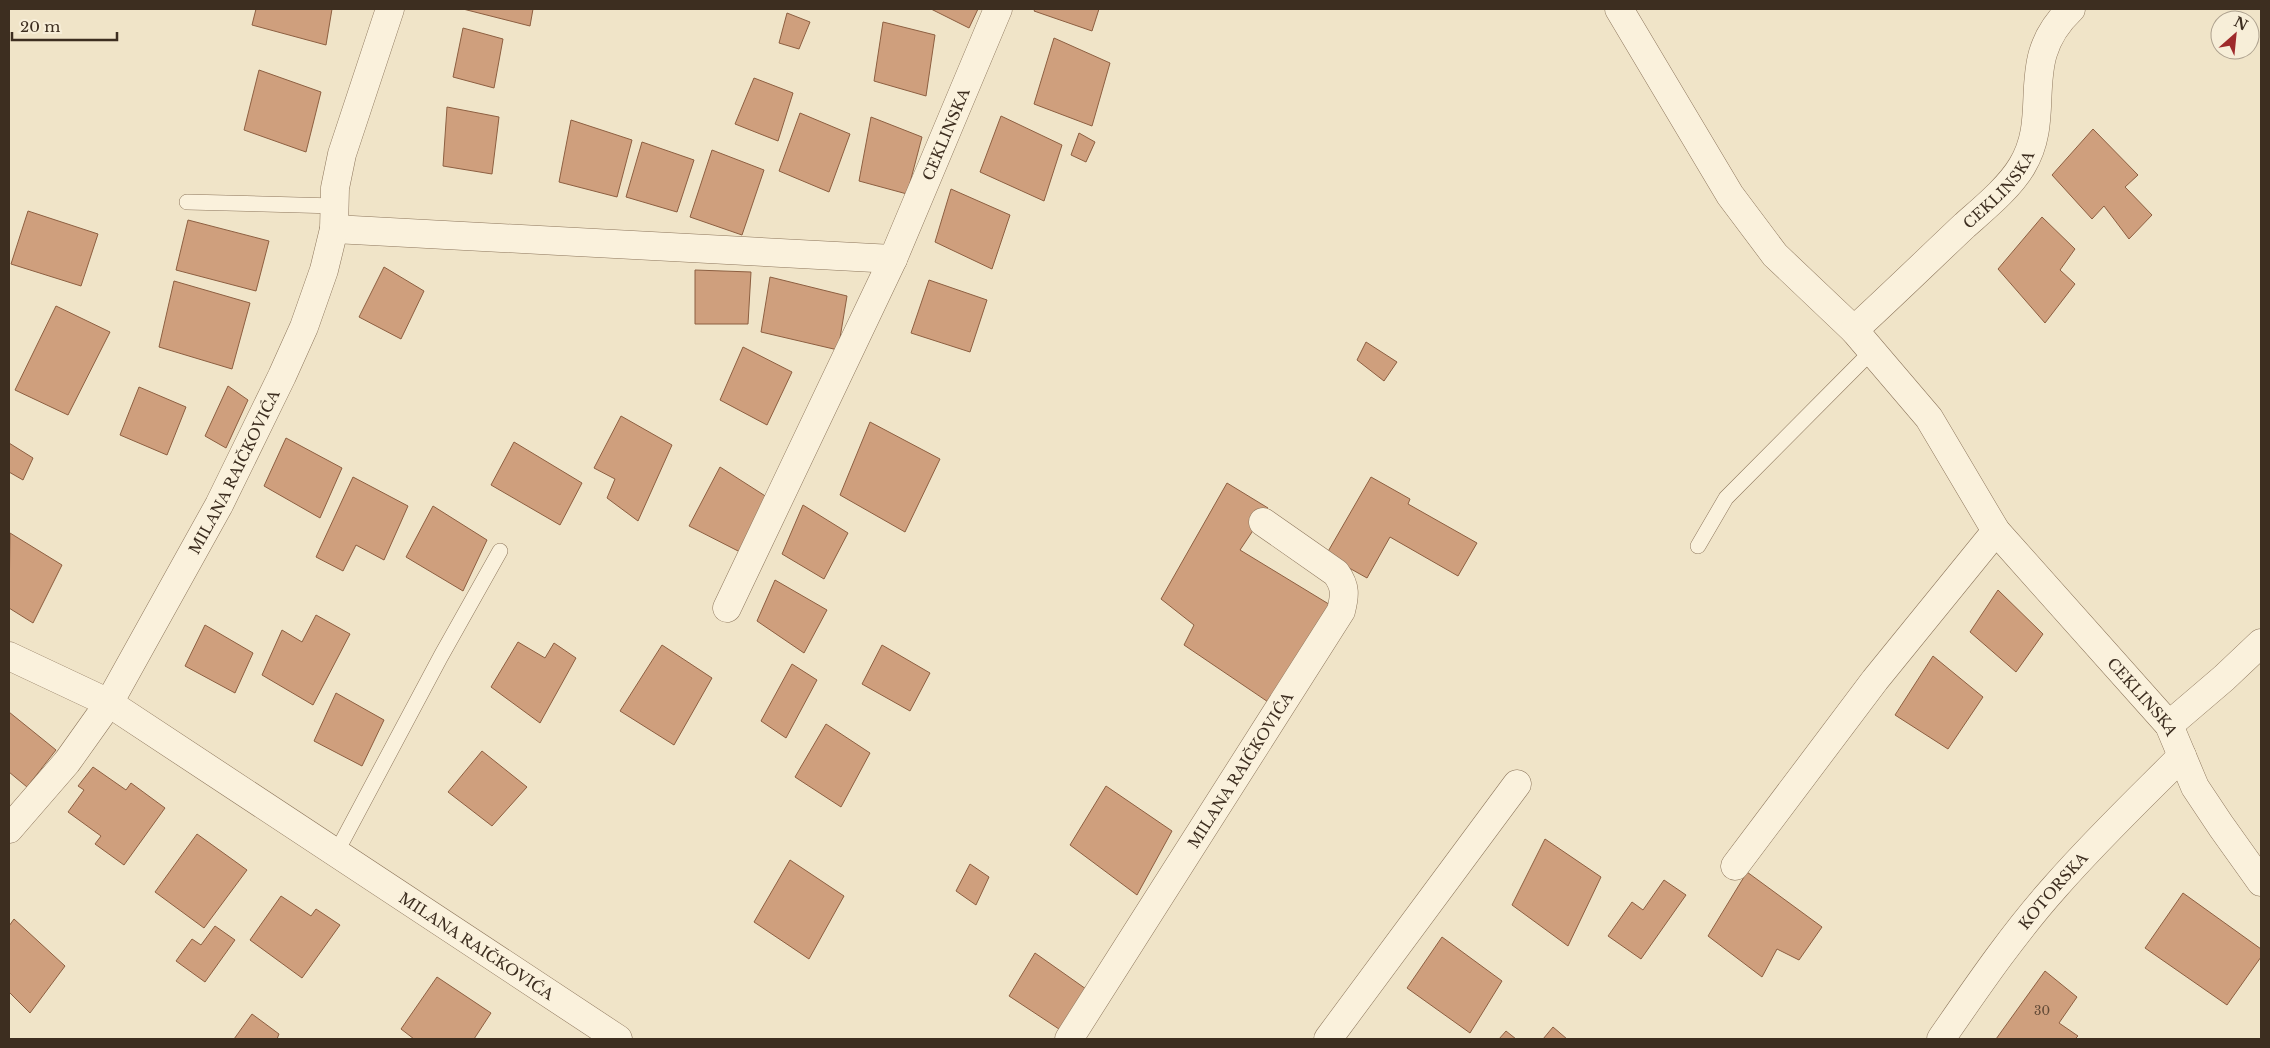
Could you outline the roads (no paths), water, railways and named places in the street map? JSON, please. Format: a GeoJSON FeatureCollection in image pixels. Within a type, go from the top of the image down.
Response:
{"type":"FeatureCollection","features":[{"type":"Feature","properties":{"kind":"street","name":"MILANA RAIČKOVIĆA"},"geometry":{"type":"LineString","coordinates":[[9,829],[67,762],[109,704],[219,505],[282,376],[304,327],[324,270],[334,217],[335,188],[342,154],[390,9]]}},
{"type":"Feature","properties":{"kind":"street","name":"CEKLINSKA"},"geometry":{"type":"LineString","coordinates":[[727,608],[893,260],[998,9]]}},
{"type":"Feature","properties":{"kind":"street","name":"CEKLINSKA"},"geometry":{"type":"LineString","coordinates":[[1619,9],[1730,194],[1775,255],[1854,330],[1929,418],[1996,531],[2169,725],[2196,787],[2261,882]]}},
{"type":"Feature","properties":{"kind":"street","name":"CEKLINSKA"},"geometry":{"type":"LineString","coordinates":[[1854,330],[1993,199],[2021,168],[2034,141],[2039,65],[2043,52],[2058,22],[2071,9]]}},
{"type":"Feature","properties":{"kind":"street"},"geometry":{"type":"LineString","coordinates":[[334,217],[893,260]]}},
{"type":"Feature","properties":{"kind":"street","name":"MILANA RAIČKOVIĆA"},"geometry":{"type":"LineString","coordinates":[[1070,1039],[1341,611],[1346,593],[1343,582],[1336,573],[1264,522]]}},
{"type":"Feature","properties":{"kind":"street"},"geometry":{"type":"LineString","coordinates":[[1735,866],[1875,680],[1996,531]]}},
{"type":"Feature","properties":{"kind":"street"},"geometry":{"type":"LineString","coordinates":[[2169,725],[2224,678],[2261,643]]}},
{"type":"Feature","properties":{"kind":"street","name":"MILANA RAIČKOVIĆA"},"geometry":{"type":"LineString","coordinates":[[9,656],[109,704],[335,855],[618,1039]]}},
{"type":"Feature","properties":{"kind":"street","name":"KOTORSKA"},"geometry":{"type":"LineString","coordinates":[[1941,1039],[1987,971],[2054,887],[2133,803],[2182,756]]}},
{"type":"Feature","properties":{"kind":"street"},"geometry":{"type":"LineString","coordinates":[[1328,1039],[1517,784]]}},
{"type":"Feature","properties":{"kind":"lane"},"geometry":{"type":"LineString","coordinates":[[187,202],[334,217]]}},
{"type":"Feature","properties":{"kind":"lane"},"geometry":{"type":"LineString","coordinates":[[1698,546],[1726,498],[1872,351]]}},
{"type":"Feature","properties":{"kind":"lane"},"geometry":{"type":"LineString","coordinates":[[335,855],[441,656],[500,551]]}}]}
